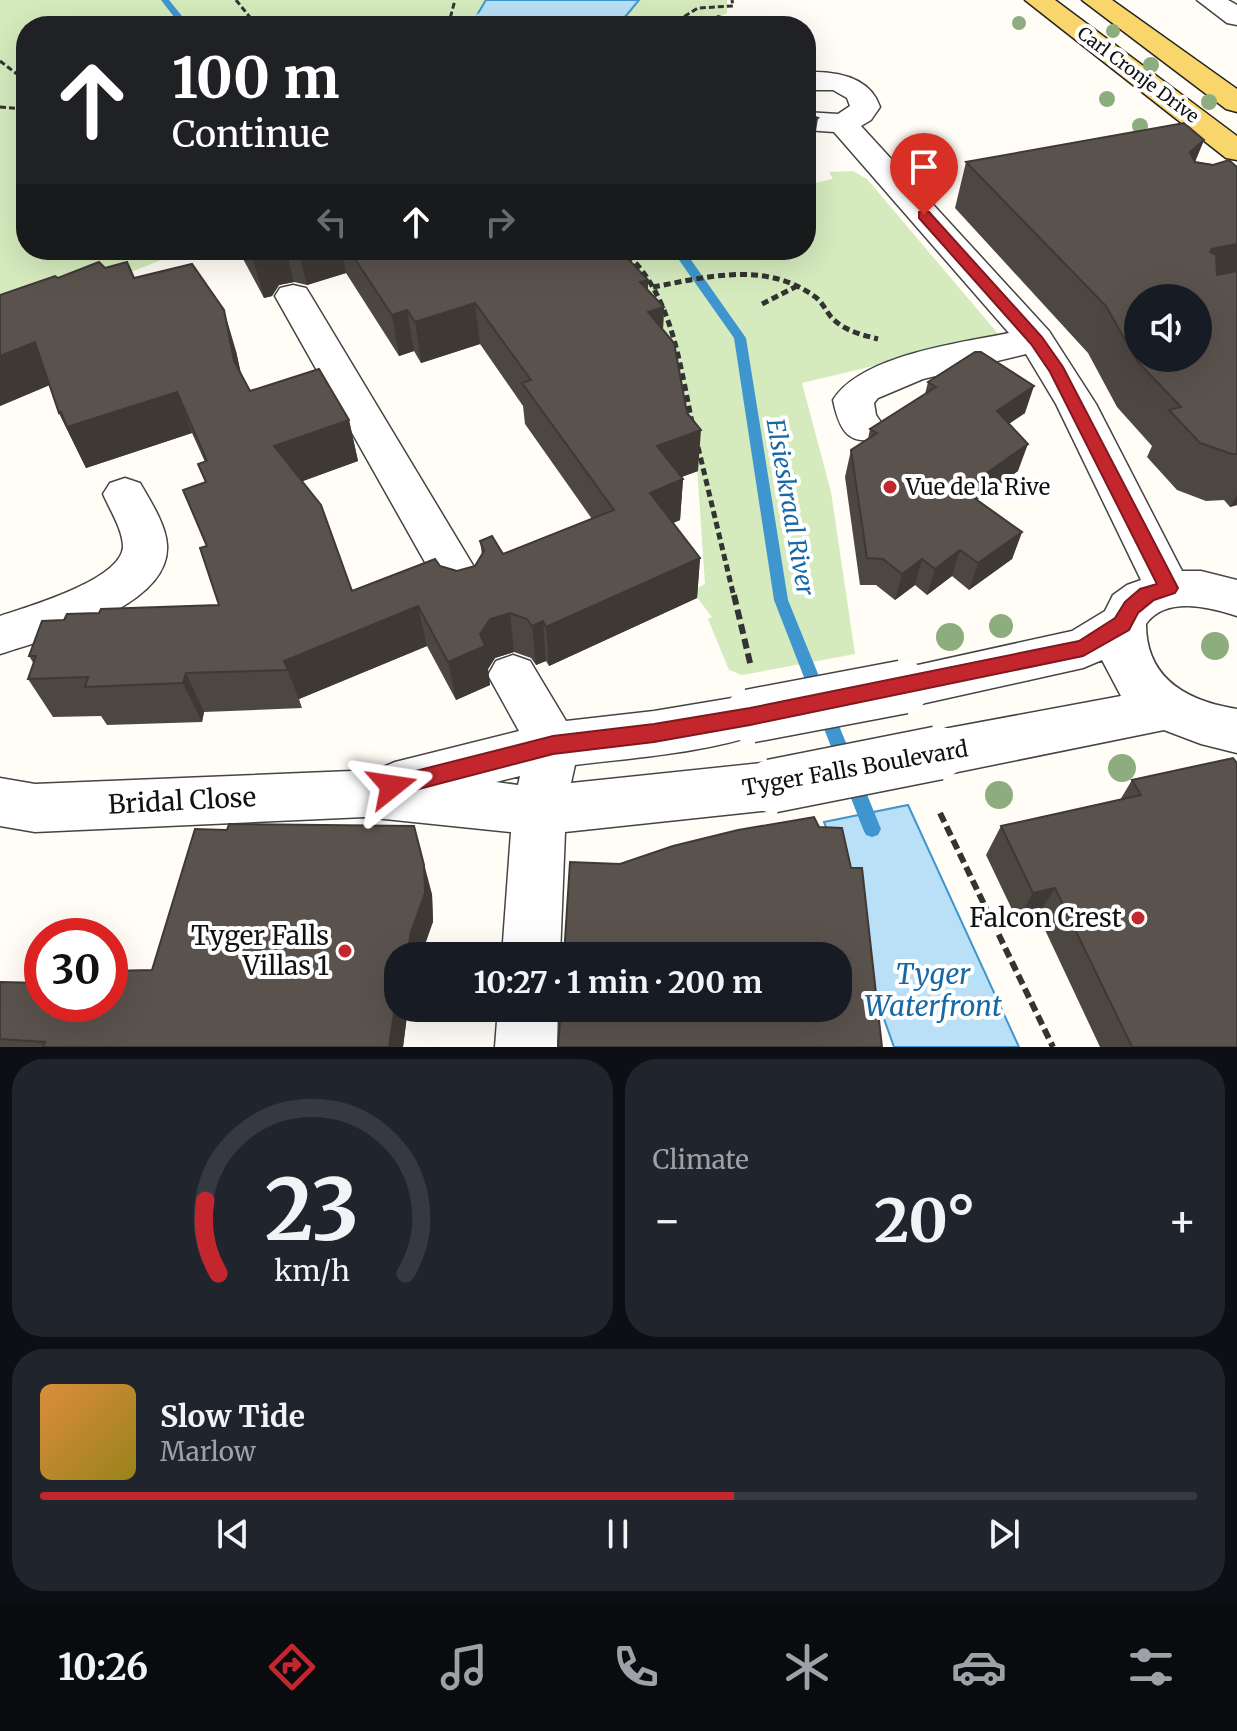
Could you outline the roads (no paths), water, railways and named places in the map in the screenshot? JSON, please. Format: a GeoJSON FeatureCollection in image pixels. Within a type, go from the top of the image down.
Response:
{"type":"FeatureCollection","features":[{"type":"Feature","properties":{"kind":"main road","name":"Carl Cronje Drive"},"geometry":{"type":"LineString","coordinates":[[1038,0],[1225,142]]}},
{"type":"Feature","properties":{"kind":"main road","name":"Carl Cronje Drive"},"geometry":{"type":"LineString","coordinates":[[1095,0],[1237,103]]}},
{"type":"Feature","properties":{"kind":"street"},"geometry":{"type":"LineString","coordinates":[[1210,0],[1237,17]]}},
{"type":"Feature","properties":{"kind":"street"},"geometry":{"type":"LineString","coordinates":[[816,82],[839,83],[859,93],[865,107],[861,113],[824,121]]}},
{"type":"Feature","properties":{"kind":"street"},"geometry":{"type":"LineString","coordinates":[[824,121],[982,258],[1076,404],[1168,588]]}},
{"type":"Feature","properties":{"kind":"street"},"geometry":{"type":"LineString","coordinates":[[1223,179],[1227,169],[1225,142]]}},
{"type":"Feature","properties":{"kind":"street"},"geometry":{"type":"LineString","coordinates":[[293,296],[464,590]]}},
{"type":"Feature","properties":{"kind":"street"},"geometry":{"type":"LineString","coordinates":[[865,428],[857,419],[853,400],[868,384],[900,372],[1036,340]]}},
{"type":"Feature","properties":{"kind":"street"},"geometry":{"type":"LineString","coordinates":[[0,635],[93,600],[128,579],[139,566],[145,548],[125,494]]}},
{"type":"Feature","properties":{"kind":"street"},"geometry":{"type":"LineString","coordinates":[[1237,598],[1196,587],[1168,588],[1147,595],[1131,607],[1122,624],[1122,645],[1130,667],[1146,689],[1169,708],[1195,722],[1237,731]]}},
{"type":"Feature","properties":{"kind":"street"},"geometry":{"type":"LineString","coordinates":[[365,793],[553,745],[654,733],[750,692],[903,687],[1083,648],[1122,624]]}},
{"type":"Feature","properties":{"kind":"street"},"geometry":{"type":"LineString","coordinates":[[513,675],[553,745],[539,811],[532,942]]}},
{"type":"Feature","properties":{"kind":"street","name":"Tyger Falls Boulevard"},"geometry":{"type":"LineString","coordinates":[[365,793],[539,811],[772,786],[1169,708]]}},
{"type":"Feature","properties":{"kind":"street","name":"Bridal Close"},"geometry":{"type":"LineString","coordinates":[[0,802],[35,808],[365,793]]}},
{"type":"Feature","properties":{"kind":"street"},"geometry":{"type":"LineString","coordinates":[[526,1047],[527,1022]]}},
{"type":"Feature","properties":{"kind":"water"},"geometry":{"type":"Polygon","coordinates":[[[486,0],[639,0],[626,16],[477,15],[486,0]]]}},
{"type":"Feature","properties":{"kind":"water","name":"Tyger Waterfront"},"geometry":{"type":"Polygon","coordinates":[[[908,805],[1019,1047],[894,1047],[857,943],[852,896],[824,822],[908,805]]]}},
{"type":"Feature","properties":{"kind":"waterway","name":"Elsieskraal River"},"geometry":{"type":"LineString","coordinates":[[165,0],[178,16]]}},
{"type":"Feature","properties":{"kind":"waterway","name":"Elsieskraal River"},"geometry":{"type":"LineString","coordinates":[[685,260],[740,338],[781,600],[872,829]]}},
{"type":"Feature","properties":{"kind":"place","name":"Vue de la Rive"},"geometry":{"type":"Point","coordinates":[890,487]}},
{"type":"Feature","properties":{"kind":"place","name":"Falcon Crest"},"geometry":{"type":"Point","coordinates":[1138,918]}},
{"type":"Feature","properties":{"kind":"place","name":"Tyger Falls Villas 1"},"geometry":{"type":"Point","coordinates":[345,951]}}]}
